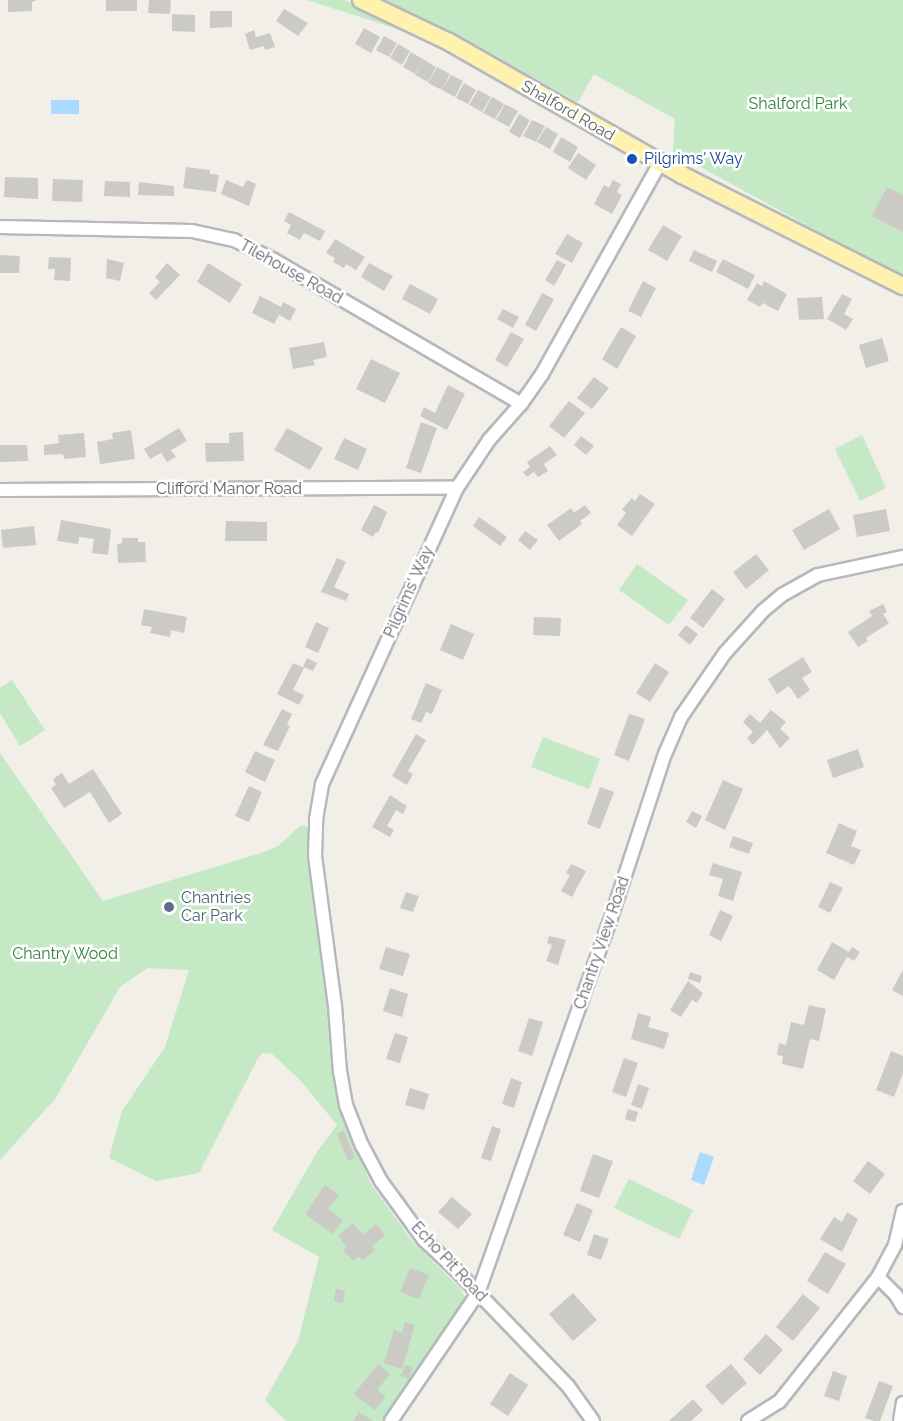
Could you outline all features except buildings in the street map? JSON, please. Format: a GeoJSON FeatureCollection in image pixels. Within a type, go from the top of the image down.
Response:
{"type":"FeatureCollection","features":[{"type":"Feature","properties":{"kind":"main road","name":"Shalford Road"},"geometry":{"type":"LineString","coordinates":[[361,0],[449,42],[660,163],[903,286]]}},
{"type":"Feature","properties":{"kind":"street","name":"Pilgrims' Way"},"geometry":{"type":"LineString","coordinates":[[316,824],[322,784],[457,488],[489,440],[521,404],[563,339],[660,163]]}},
{"type":"Feature","properties":{"kind":"street","name":"Tilehouse Road"},"geometry":{"type":"LineString","coordinates":[[0,227],[192,231],[234,240],[274,260],[521,404]]}},
{"type":"Feature","properties":{"kind":"street","name":"Clifford Manor Road"},"geometry":{"type":"LineString","coordinates":[[0,490],[457,488]]}},
{"type":"Feature","properties":{"kind":"street","name":"Chantry View Road"},"geometry":{"type":"LineString","coordinates":[[391,1421],[478,1293],[609,924],[665,754],[681,717],[725,653],[763,611],[782,595],[818,575],[903,557]]}},
{"type":"Feature","properties":{"kind":"street","name":"Echo Pit Road"},"geometry":{"type":"LineString","coordinates":[[316,824],[318,883],[346,1105],[362,1146],[387,1190],[424,1240],[568,1386],[593,1421]]}},
{"type":"Feature","properties":{"kind":"street"},"geometry":{"type":"LineString","coordinates":[[748,1421],[779,1402],[878,1277],[895,1245],[903,1211]]}},
{"type":"Feature","properties":{"kind":"street"},"geometry":{"type":"LineString","coordinates":[[878,1277],[896,1295],[903,1307]]}},
{"type":"Feature","properties":{"kind":"street"},"geometry":{"type":"LineString","coordinates":[[900,1421],[903,1403]]}},
{"type":"Feature","properties":{"kind":"green space"},"geometry":{"type":"Polygon","coordinates":[[[307,0],[344,0],[425,38],[354,15],[307,0]]]}},
{"type":"Feature","properties":{"kind":"green space","name":"Shalford Park"},"geometry":{"type":"Polygon","coordinates":[[[382,0],[903,0],[903,278],[673,152],[675,119],[594,74],[578,102],[455,35],[382,0]]]}},
{"type":"Feature","properties":{"kind":"green space"},"geometry":{"type":"Polygon","coordinates":[[[862,435],[886,488],[860,501],[835,449],[862,435]]]}},
{"type":"Feature","properties":{"kind":"green space"},"geometry":{"type":"Polygon","coordinates":[[[637,564],[688,600],[669,625],[619,590],[637,564]]]}},
{"type":"Feature","properties":{"kind":"green space"},"geometry":{"type":"Polygon","coordinates":[[[12,680],[45,730],[20,746],[0,713],[0,688],[12,680]]]}},
{"type":"Feature","properties":{"kind":"green space"},"geometry":{"type":"Polygon","coordinates":[[[543,737],[600,759],[589,789],[531,767],[543,737]]]}},
{"type":"Feature","properties":{"kind":"green space","name":"Chantry Wood"},"geometry":{"type":"Polygon","coordinates":[[[0,753],[103,901],[264,852],[278,846],[301,825],[310,827],[308,864],[329,1009],[332,1069],[344,1122],[371,1184],[413,1242],[459,1287],[465,1297],[383,1421],[286,1421],[265,1400],[298,1341],[319,1257],[272,1230],[317,1152],[337,1125],[300,1080],[272,1054],[263,1053],[258,1058],[199,1173],[156,1181],[109,1158],[122,1111],[165,1047],[189,970],[147,968],[120,987],[55,1099],[0,1160],[0,753]]]}},
{"type":"Feature","properties":{"kind":"green space"},"geometry":{"type":"Polygon","coordinates":[[[629,1179],[693,1210],[679,1239],[614,1208],[629,1179]]]}},
{"type":"Feature","properties":{"kind":"water"},"geometry":{"type":"Polygon","coordinates":[[[51,100],[79,100],[79,114],[51,114],[51,100]]]}},
{"type":"Feature","properties":{"kind":"water"},"geometry":{"type":"Polygon","coordinates":[[[700,1152],[714,1157],[704,1185],[691,1180],[700,1152]]]}},
{"type":"Feature","properties":{"kind":"place","name":"Pilgrims' Way"},"geometry":{"type":"Point","coordinates":[632,159]}},
{"type":"Feature","properties":{"kind":"place","name":"Chantries Car Park"},"geometry":{"type":"Point","coordinates":[169,907]}}]}
